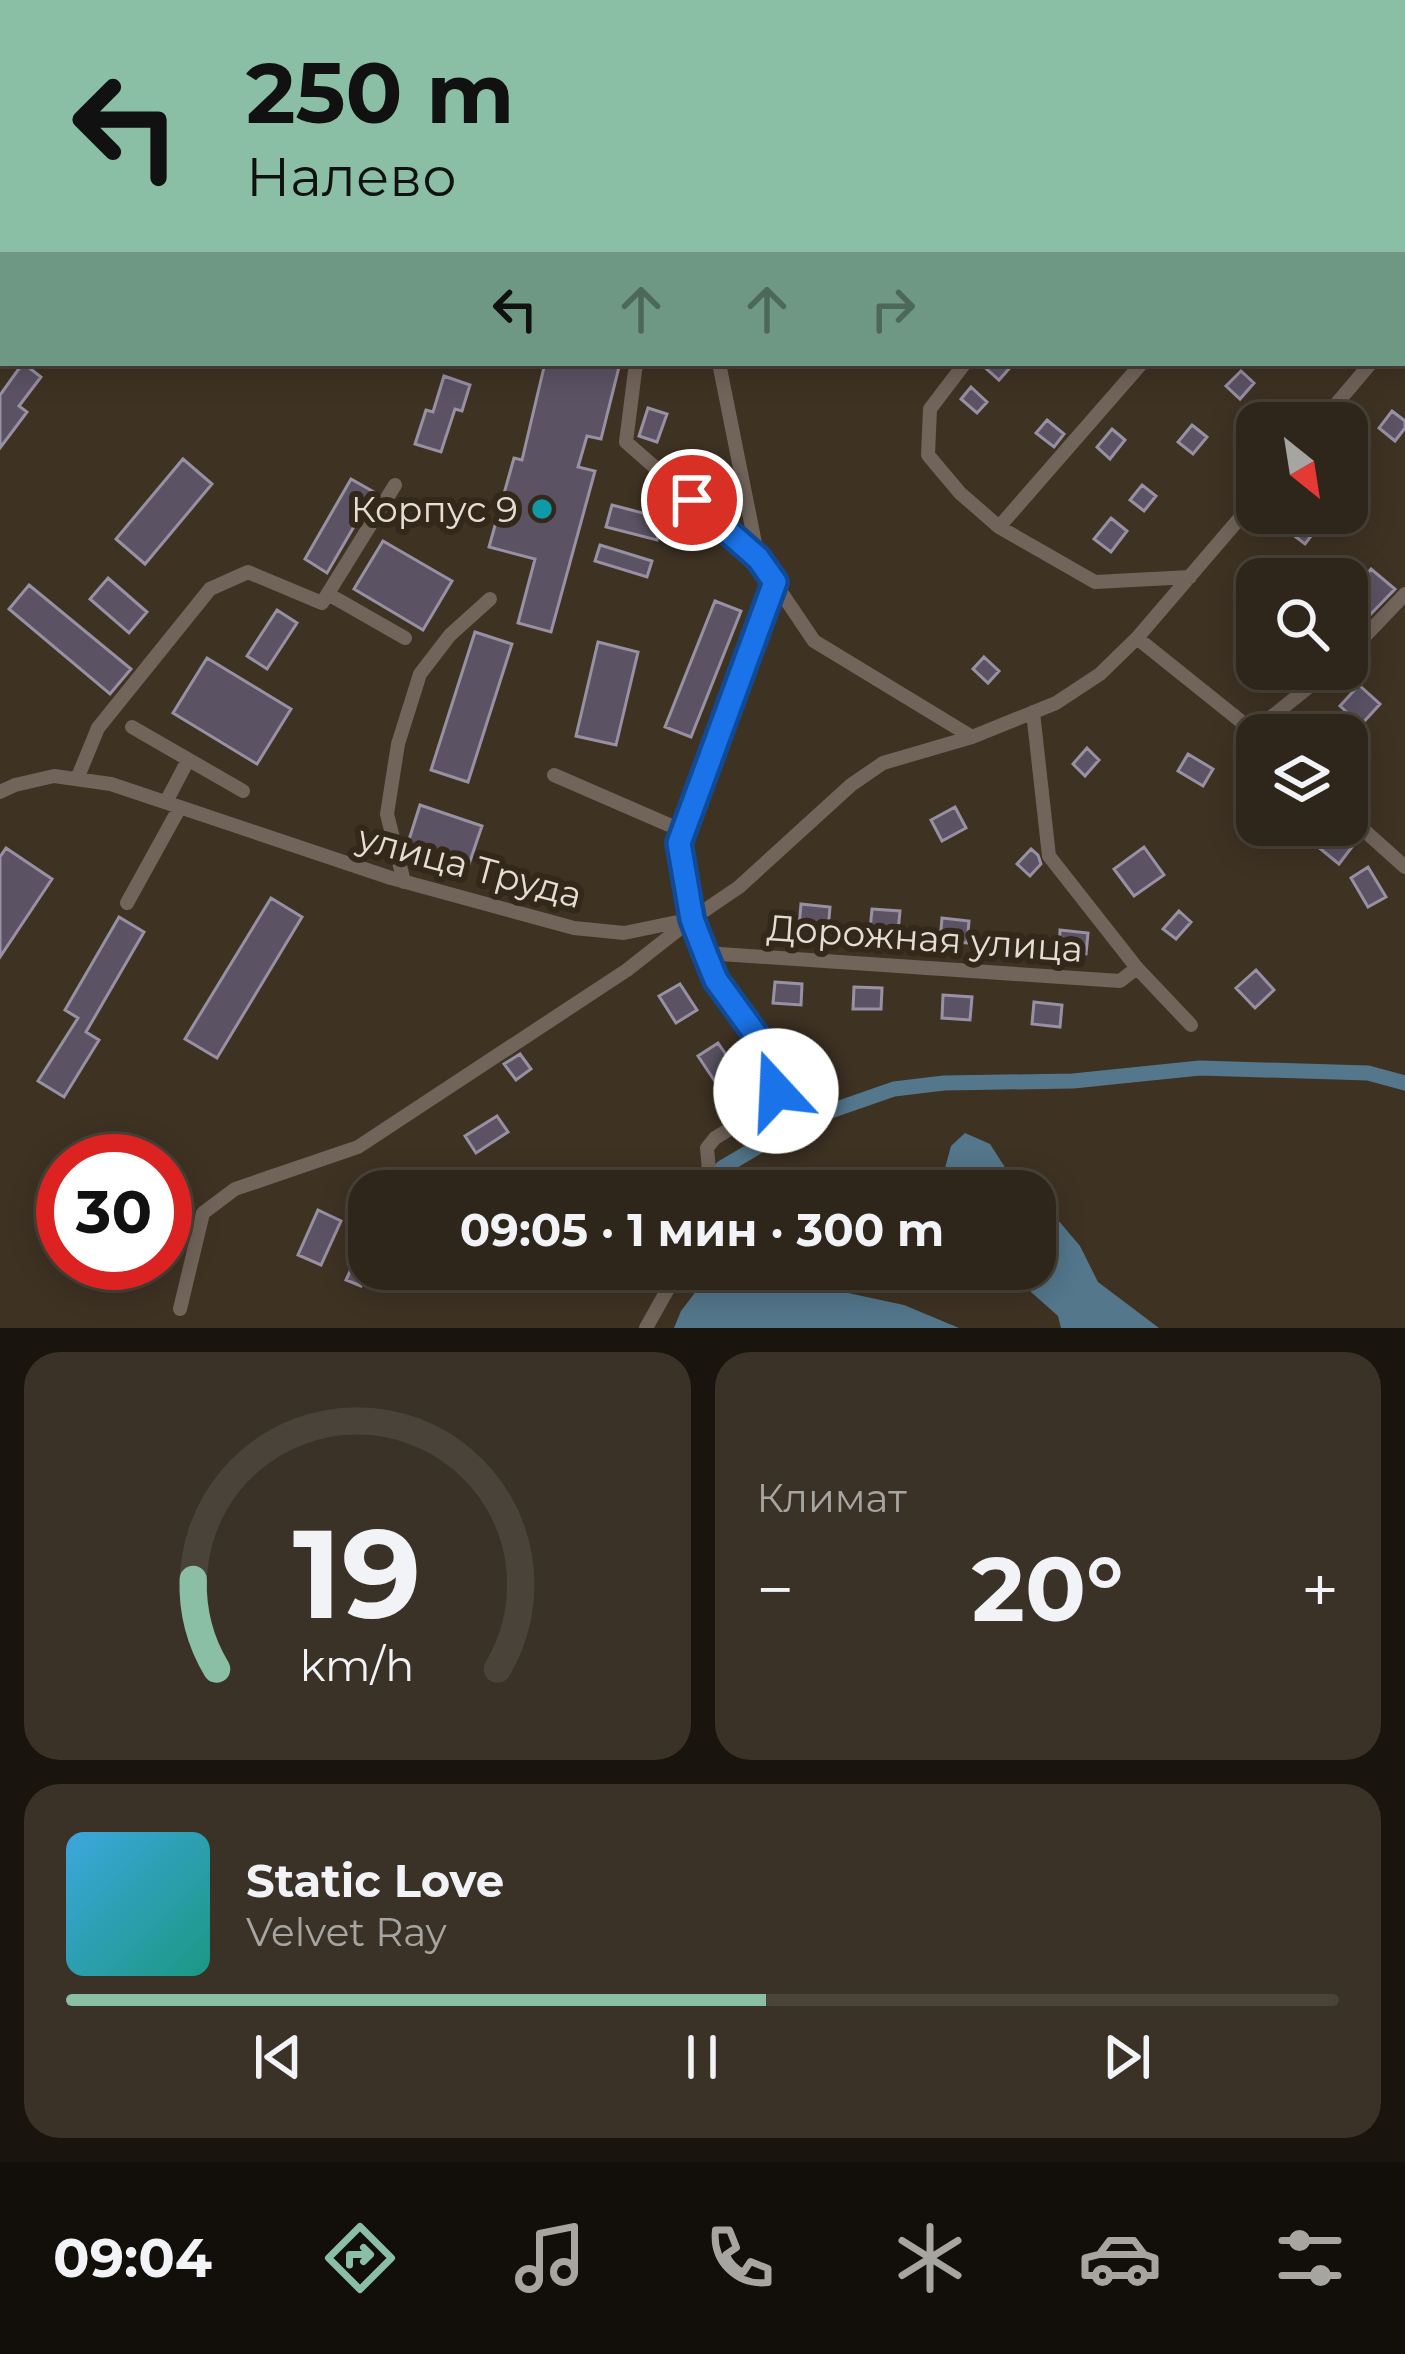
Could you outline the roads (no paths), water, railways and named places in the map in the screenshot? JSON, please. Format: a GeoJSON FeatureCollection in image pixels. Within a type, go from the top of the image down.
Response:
{"type":"FeatureCollection","features":[{"type":"Feature","properties":{"kind":"street"},"geometry":{"type":"LineString","coordinates":[[636,366],[626,442],[758,558],[814,641],[972,736]]}},
{"type":"Feature","properties":{"kind":"street"},"geometry":{"type":"LineString","coordinates":[[720,366],[758,558]]}},
{"type":"Feature","properties":{"kind":"street"},"geometry":{"type":"LineString","coordinates":[[963,366],[930,409],[928,455],[960,494],[999,527],[1095,582],[1190,577]]}},
{"type":"Feature","properties":{"kind":"street"},"geometry":{"type":"LineString","coordinates":[[999,527],[1139,366]]}},
{"type":"Feature","properties":{"kind":"street"},"geometry":{"type":"LineString","coordinates":[[1338,402],[1368,366]]}},
{"type":"Feature","properties":{"kind":"street"},"geometry":{"type":"LineString","coordinates":[[77,779],[98,728],[210,589],[248,572],[322,603],[394,485]]}},
{"type":"Feature","properties":{"kind":"street","name":"улица Труда"},"geometry":{"type":"LineString","coordinates":[[0,792],[54,776],[111,784],[404,882],[574,928],[624,933],[692,919],[739,887],[851,784],[884,763],[1056,704],[1100,674],[1236,523]]}},
{"type":"Feature","properties":{"kind":"street"},"geometry":{"type":"LineString","coordinates":[[709,1170],[706,1148],[768,1106],[776,1091],[776,1077],[767,1050],[716,980],[692,919],[679,843],[775,582]]}},
{"type":"Feature","properties":{"kind":"street"},"geometry":{"type":"LineString","coordinates":[[328,594],[405,638]]}},
{"type":"Feature","properties":{"kind":"street"},"geometry":{"type":"LineString","coordinates":[[1368,633],[1405,594]]}},
{"type":"Feature","properties":{"kind":"street"},"geometry":{"type":"LineString","coordinates":[[404,882],[387,814],[398,744],[420,674],[450,635],[490,599]]}},
{"type":"Feature","properties":{"kind":"street"},"geometry":{"type":"LineString","coordinates":[[1137,638],[1236,718]]}},
{"type":"Feature","properties":{"kind":"street"},"geometry":{"type":"LineString","coordinates":[[1278,714],[1306,690]]}},
{"type":"Feature","properties":{"kind":"street","name":"Дорожная улица"},"geometry":{"type":"LineString","coordinates":[[1033,712],[1048,856],[1137,968],[1191,1025]]}},
{"type":"Feature","properties":{"kind":"street"},"geometry":{"type":"LineString","coordinates":[[132,728],[242,791]]}},
{"type":"Feature","properties":{"kind":"street"},"geometry":{"type":"LineString","coordinates":[[127,903],[173,805],[188,760]]}},
{"type":"Feature","properties":{"kind":"street"},"geometry":{"type":"LineString","coordinates":[[554,775],[683,831]]}},
{"type":"Feature","properties":{"kind":"street"},"geometry":{"type":"LineString","coordinates":[[1368,834],[1405,867]]}},
{"type":"Feature","properties":{"kind":"street"},"geometry":{"type":"LineString","coordinates":[[180,1309],[203,1214],[235,1189],[358,1147],[627,970],[692,919]]}},
{"type":"Feature","properties":{"kind":"street","name":"Дорожная улица"},"geometry":{"type":"LineString","coordinates":[[705,953],[1120,981],[1137,968]]}},
{"type":"Feature","properties":{"kind":"street"},"geometry":{"type":"LineString","coordinates":[[646,1328],[667,1290]]}},
{"type":"Feature","properties":{"kind":"water"},"geometry":{"type":"Polygon","coordinates":[[[965,1133],[990,1144],[1007,1170],[946,1170],[951,1146],[965,1133]]]}},
{"type":"Feature","properties":{"kind":"water"},"geometry":{"type":"Polygon","coordinates":[[[1056,1219],[1080,1246],[1098,1282],[1159,1328],[1061,1328],[1058,1316],[1031,1292],[1056,1290],[1056,1219]]]}},
{"type":"Feature","properties":{"kind":"water"},"geometry":{"type":"Polygon","coordinates":[[[697,1290],[834,1290],[904,1305],[959,1328],[674,1328],[697,1290]]]}},
{"type":"Feature","properties":{"kind":"waterway"},"geometry":{"type":"LineString","coordinates":[[722,1168],[799,1122],[894,1089],[944,1083],[1073,1081],[1200,1068],[1368,1073],[1405,1083]]}},
{"type":"Feature","properties":{"kind":"place","name":"Корпус 9"},"geometry":{"type":"Point","coordinates":[542,509]}}]}
